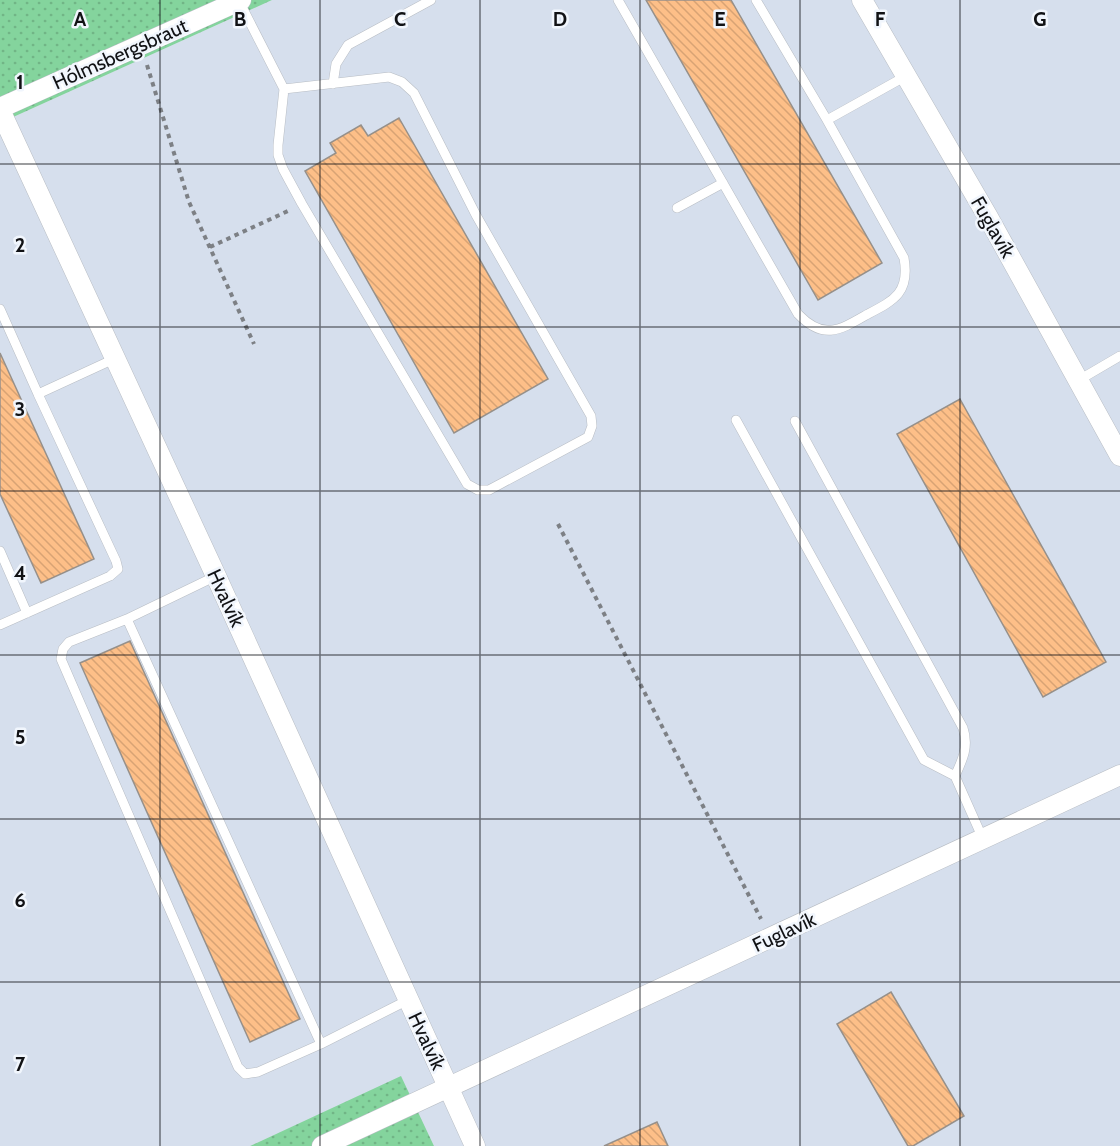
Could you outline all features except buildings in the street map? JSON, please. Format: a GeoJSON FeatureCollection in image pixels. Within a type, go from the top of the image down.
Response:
{"type":"FeatureCollection","features":[{"type":"Feature","properties":{"kind":"street","name":"Hólmsbergsbraut"},"geometry":{"type":"LineString","coordinates":[[0,109],[240,0]]}},
{"type":"Feature","properties":{"kind":"street","name":"Fuglavík"},"geometry":{"type":"LineString","coordinates":[[862,0],[993,226],[1120,456]]}},
{"type":"Feature","properties":{"kind":"street","name":"Hvalvík"},"geometry":{"type":"LineString","coordinates":[[0,109],[216,576],[475,1146]]}},
{"type":"Feature","properties":{"kind":"street","name":"Fuglavík"},"geometry":{"type":"LineString","coordinates":[[448,1088],[1120,775]]}},
{"type":"Feature","properties":{"kind":"street","name":"Hvalvík"},"geometry":{"type":"LineString","coordinates":[[322,1146],[448,1088]]}},
{"type":"Feature","properties":{"kind":"lane"},"geometry":{"type":"LineString","coordinates":[[240,0],[284,89],[278,155],[302,204],[467,484],[478,490],[489,490],[588,437],[592,426],[591,416],[476,215],[414,93],[402,82],[389,77],[284,89]]}},
{"type":"Feature","properties":{"kind":"lane"},"geometry":{"type":"LineString","coordinates":[[333,84],[336,64],[348,45],[431,0]]}},
{"type":"Feature","properties":{"kind":"lane"},"geometry":{"type":"LineString","coordinates":[[618,0],[793,306],[804,320],[820,329],[838,330],[894,300],[905,276],[904,258],[827,120],[756,0]]}},
{"type":"Feature","properties":{"kind":"lane"},"geometry":{"type":"LineString","coordinates":[[827,120],[906,76]]}},
{"type":"Feature","properties":{"kind":"lane"},"geometry":{"type":"LineString","coordinates":[[677,208],[723,183]]}},
{"type":"Feature","properties":{"kind":"lane"},"geometry":{"type":"LineString","coordinates":[[0,309],[118,569],[110,576],[0,625]]}},
{"type":"Feature","properties":{"kind":"lane"},"geometry":{"type":"LineString","coordinates":[[1079,380],[1120,356]]}},
{"type":"Feature","properties":{"kind":"lane"},"geometry":{"type":"LineString","coordinates":[[38,394],[114,359]]}},
{"type":"Feature","properties":{"kind":"lane"},"geometry":{"type":"LineString","coordinates":[[736,420],[924,760],[955,776],[983,839]]}},
{"type":"Feature","properties":{"kind":"lane"},"geometry":{"type":"LineString","coordinates":[[795,421],[963,728],[965,754],[955,776]]}},
{"type":"Feature","properties":{"kind":"lane"},"geometry":{"type":"LineString","coordinates":[[0,551],[27,613]]}},
{"type":"Feature","properties":{"kind":"lane"},"geometry":{"type":"LineString","coordinates":[[216,576],[127,619],[69,642],[63,649],[61,659],[238,1067],[245,1074],[258,1071],[321,1044],[408,1000]]}},
{"type":"Feature","properties":{"kind":"lane"},"geometry":{"type":"LineString","coordinates":[[127,619],[321,1044]]}},
{"type":"Feature","properties":{"kind":"path"},"geometry":{"type":"LineString","coordinates":[[141,45],[189,202],[254,344]]}},
{"type":"Feature","properties":{"kind":"path"},"geometry":{"type":"LineString","coordinates":[[210,247],[302,204]]}},
{"type":"Feature","properties":{"kind":"path"},"geometry":{"type":"LineString","coordinates":[[558,524],[771,938]]}},
{"type":"Feature","properties":{"kind":"shaded area"},"geometry":{"type":"Polygon","coordinates":[[[272,0],[1120,0],[1120,1146],[434,1146],[401,1077],[250,1146],[0,1146],[0,123],[272,0]]]}},
{"type":"Feature","properties":{"kind":"green space"},"geometry":{"type":"Polygon","coordinates":[[[0,0],[272,0],[0,123],[0,0]]]}},
{"type":"Feature","properties":{"kind":"green space"},"geometry":{"type":"Polygon","coordinates":[[[401,1076],[434,1146],[250,1146],[401,1076]]]}}]}
